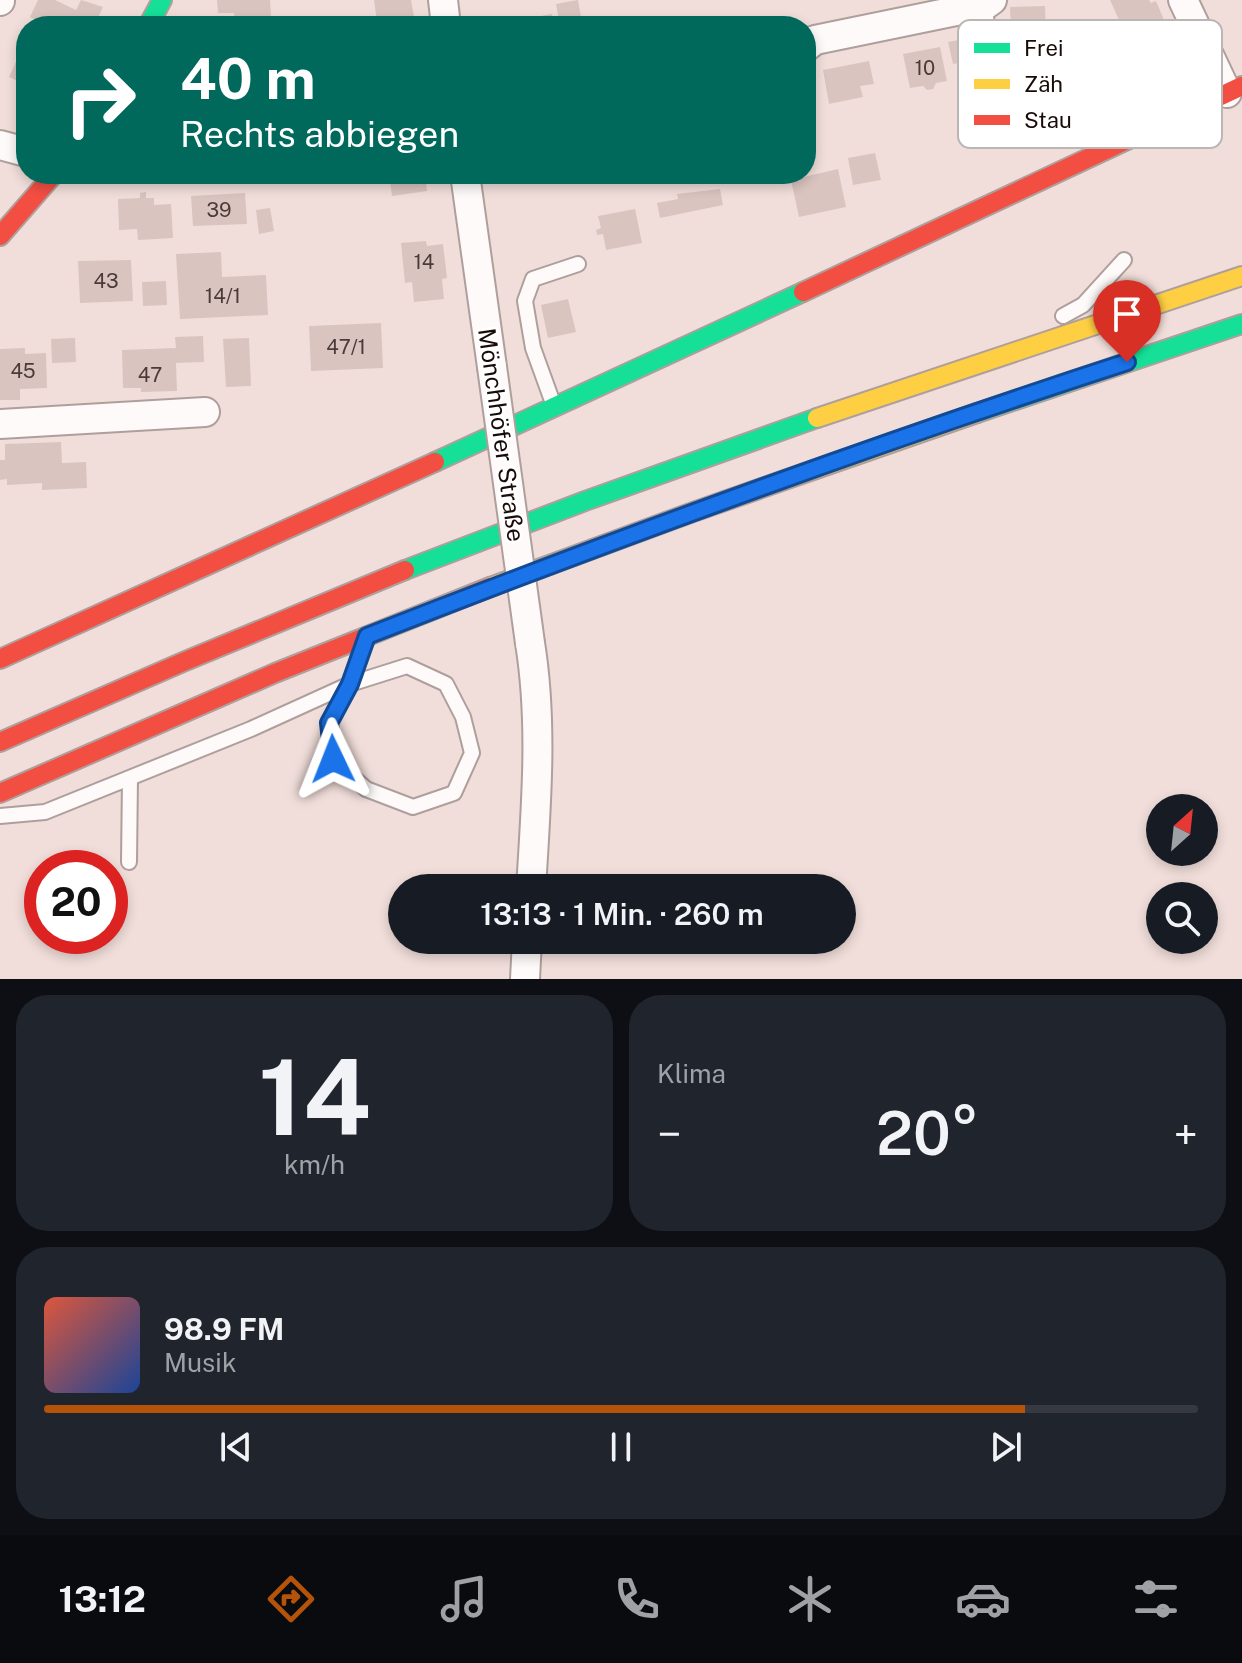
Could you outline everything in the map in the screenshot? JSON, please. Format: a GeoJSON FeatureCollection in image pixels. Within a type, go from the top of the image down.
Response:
{"type":"FeatureCollection","features":[{"type":"Feature","properties":{"kind":"main road"},"geometry":{"type":"LineString","coordinates":[[0,659],[555,408],[1109,148]]}},
{"type":"Feature","properties":{"kind":"main road"},"geometry":{"type":"LineString","coordinates":[[0,236],[45,184]]}},
{"type":"Feature","properties":{"kind":"main road"},"geometry":{"type":"LineString","coordinates":[[0,742],[158,671],[493,536],[976,364],[1242,276]]}},
{"type":"Feature","properties":{"kind":"main road"},"geometry":{"type":"LineString","coordinates":[[0,793],[367,636],[550,565],[1012,400],[1242,324]]}},
{"type":"Feature","properties":{"kind":"street"},"geometry":{"type":"LineString","coordinates":[[1183,0],[1195,20]]}},
{"type":"Feature","properties":{"kind":"street"},"geometry":{"type":"LineString","coordinates":[[816,40],[988,3]]}},
{"type":"Feature","properties":{"kind":"street"},"geometry":{"type":"LineString","coordinates":[[1222,67],[1235,89]]}},
{"type":"Feature","properties":{"kind":"street","name":"Mönchhöfer Straße"},"geometry":{"type":"LineString","coordinates":[[466,184],[536,684],[532,874]]}},
{"type":"Feature","properties":{"kind":"street"},"geometry":{"type":"LineString","coordinates":[[0,424],[205,412]]}},
{"type":"Feature","properties":{"kind":"street"},"geometry":{"type":"LineString","coordinates":[[525,979],[526,954]]}},
{"type":"Feature","properties":{"kind":"lane"},"geometry":{"type":"LineString","coordinates":[[976,364],[1083,305],[1124,260]]}},
{"type":"Feature","properties":{"kind":"lane"},"geometry":{"type":"LineString","coordinates":[[555,408],[533,348],[525,301],[533,279],[578,264]]}},
{"type":"Feature","properties":{"kind":"lane"},"geometry":{"type":"LineString","coordinates":[[0,816],[45,812],[251,729],[350,684],[407,666],[446,684],[463,717],[472,753],[454,793],[413,807],[366,789],[333,759],[329,723],[350,684],[367,636]]}},
{"type":"Feature","properties":{"kind":"lane"},"geometry":{"type":"LineString","coordinates":[[129,862],[130,778]]}},
{"type":"Feature","properties":{"kind":"building"},"geometry":{"type":"Polygon","coordinates":[[[38,0],[55,0],[76,10],[81,0],[103,7],[99,16],[30,16],[38,0]]]}},
{"type":"Feature","properties":{"kind":"building"},"geometry":{"type":"Polygon","coordinates":[[[217,0],[270,0],[271,16],[218,13],[217,0]]]}},
{"type":"Feature","properties":{"kind":"building"},"geometry":{"type":"Polygon","coordinates":[[[374,0],[411,0],[414,16],[376,16],[374,0]]]}},
{"type":"Feature","properties":{"kind":"building"},"geometry":{"type":"Polygon","coordinates":[[[578,0],[581,16],[558,16],[556,4],[578,0]]]}},
{"type":"Feature","properties":{"kind":"building"},"geometry":{"type":"Polygon","coordinates":[[[1110,0],[1156,1],[1164,20],[1119,20],[1110,0]]]}},
{"type":"Feature","properties":{"kind":"building"},"geometry":{"type":"Polygon","coordinates":[[[1045,6],[1046,20],[1011,20],[1010,7],[1045,6]]]}},
{"type":"Feature","properties":{"kind":"building"},"geometry":{"type":"Polygon","coordinates":[[[958,40],[958,63],[953,64],[948,42],[958,40]]]}},
{"type":"Feature","properties":{"kind":"building"},"geometry":{"type":"Polygon","coordinates":[[[940,47],[947,81],[936,83],[933,89],[927,90],[923,86],[910,88],[903,54],[940,47]]]}},
{"type":"Feature","properties":{"kind":"building"},"geometry":{"type":"Polygon","coordinates":[[[869,61],[874,84],[860,86],[863,97],[829,104],[823,70],[869,61]]]}},
{"type":"Feature","properties":{"kind":"building"},"geometry":{"type":"Polygon","coordinates":[[[16,62],[16,80],[9,77],[16,62]]]}},
{"type":"Feature","properties":{"kind":"building"},"geometry":{"type":"Polygon","coordinates":[[[875,153],[881,180],[853,185],[848,158],[875,153]]]}},
{"type":"Feature","properties":{"kind":"building"},"geometry":{"type":"Polygon","coordinates":[[[838,169],[846,207],[799,217],[792,184],[816,184],[816,174],[838,169]]]}},
{"type":"Feature","properties":{"kind":"building"},"geometry":{"type":"Polygon","coordinates":[[[390,184],[426,184],[427,191],[392,196],[390,184]]]}},
{"type":"Feature","properties":{"kind":"building"},"geometry":{"type":"Polygon","coordinates":[[[720,189],[723,205],[660,218],[657,203],[678,199],[677,194],[720,189]]]}},
{"type":"Feature","properties":{"kind":"building"},"geometry":{"type":"Polygon","coordinates":[[[146,192],[146,198],[154,198],[154,205],[171,204],[173,238],[138,240],[137,229],[119,230],[118,199],[140,198],[140,193],[146,192]]]}},
{"type":"Feature","properties":{"kind":"building"},"geometry":{"type":"Polygon","coordinates":[[[245,193],[247,224],[193,226],[191,196],[245,193]]]}},
{"type":"Feature","properties":{"kind":"building"},"geometry":{"type":"Polygon","coordinates":[[[270,208],[274,231],[259,234],[256,210],[270,208]]]}},
{"type":"Feature","properties":{"kind":"building"},"geometry":{"type":"Polygon","coordinates":[[[635,209],[642,243],[606,250],[603,234],[597,235],[596,230],[601,228],[598,216],[635,209]]]}},
{"type":"Feature","properties":{"kind":"building"},"geometry":{"type":"Polygon","coordinates":[[[426,241],[427,246],[443,244],[447,278],[442,279],[444,299],[414,302],[412,282],[405,283],[401,243],[426,241]]]}},
{"type":"Feature","properties":{"kind":"building"},"geometry":{"type":"Polygon","coordinates":[[[221,252],[222,277],[266,275],[268,315],[180,319],[176,254],[221,252]]]}},
{"type":"Feature","properties":{"kind":"building"},"geometry":{"type":"Polygon","coordinates":[[[131,260],[133,301],[80,303],[78,261],[131,260]]]}},
{"type":"Feature","properties":{"kind":"building"},"geometry":{"type":"Polygon","coordinates":[[[166,281],[167,305],[143,306],[142,282],[166,281]]]}},
{"type":"Feature","properties":{"kind":"building"},"geometry":{"type":"Polygon","coordinates":[[[568,299],[576,332],[548,338],[541,305],[568,299]]]}},
{"type":"Feature","properties":{"kind":"building"},"geometry":{"type":"Polygon","coordinates":[[[381,323],[383,368],[311,371],[309,326],[381,323]]]}},
{"type":"Feature","properties":{"kind":"building"},"geometry":{"type":"Polygon","coordinates":[[[203,336],[204,362],[176,363],[177,391],[141,392],[141,388],[123,388],[122,350],[176,348],[175,337],[203,336]]]}},
{"type":"Feature","properties":{"kind":"building"},"geometry":{"type":"Polygon","coordinates":[[[75,338],[76,362],[52,363],[51,339],[75,338]]]}},
{"type":"Feature","properties":{"kind":"building"},"geometry":{"type":"Polygon","coordinates":[[[249,338],[251,386],[226,387],[223,339],[249,338]]]}},
{"type":"Feature","properties":{"kind":"building"},"geometry":{"type":"Polygon","coordinates":[[[25,348],[25,354],[46,353],[47,388],[20,389],[20,400],[0,400],[0,349],[25,348]]]}},
{"type":"Feature","properties":{"kind":"building"},"geometry":{"type":"Polygon","coordinates":[[[61,442],[62,463],[86,462],[87,488],[42,490],[42,483],[7,485],[7,479],[0,480],[0,460],[5,460],[5,444],[61,442]]]}},
{"type":"Feature","properties":{"kind":"traffic: fast"},"geometry":{"type":"LineString","coordinates":[[153,16],[162,0]]}},
{"type":"Feature","properties":{"kind":"traffic: fast"},"geometry":{"type":"LineString","coordinates":[[435,462],[803,292]]}},
{"type":"Feature","properties":{"kind":"traffic: fast"},"geometry":{"type":"LineString","coordinates":[[977,413],[1242,324]]}},
{"type":"Feature","properties":{"kind":"traffic: fast"},"geometry":{"type":"LineString","coordinates":[[405,570],[585,501],[817,418]]}},
{"type":"Feature","properties":{"kind":"traffic: slow"},"geometry":{"type":"LineString","coordinates":[[817,418],[1242,276]]}},
{"type":"Feature","properties":{"kind":"traffic: slow"},"geometry":{"type":"LineString","coordinates":[[490,587],[977,413]]}},
{"type":"Feature","properties":{"kind":"traffic: jam"},"geometry":{"type":"LineString","coordinates":[[1222,95],[1242,86]]}},
{"type":"Feature","properties":{"kind":"traffic: jam"},"geometry":{"type":"LineString","coordinates":[[803,292],[1110,148]]}},
{"type":"Feature","properties":{"kind":"traffic: jam"},"geometry":{"type":"LineString","coordinates":[[0,236],[45,184]]}},
{"type":"Feature","properties":{"kind":"traffic: jam"},"geometry":{"type":"LineString","coordinates":[[0,659],[435,462]]}},
{"type":"Feature","properties":{"kind":"traffic: jam"},"geometry":{"type":"LineString","coordinates":[[0,742],[405,570]]}},
{"type":"Feature","properties":{"kind":"traffic: jam"},"geometry":{"type":"LineString","coordinates":[[0,793],[275,673],[490,587]]}},
{"type":"Feature","properties":{"kind":"route"},"geometry":{"type":"LineString","coordinates":[[333,759],[329,723],[350,684],[367,636],[550,565],[1127,362]]}}]}
